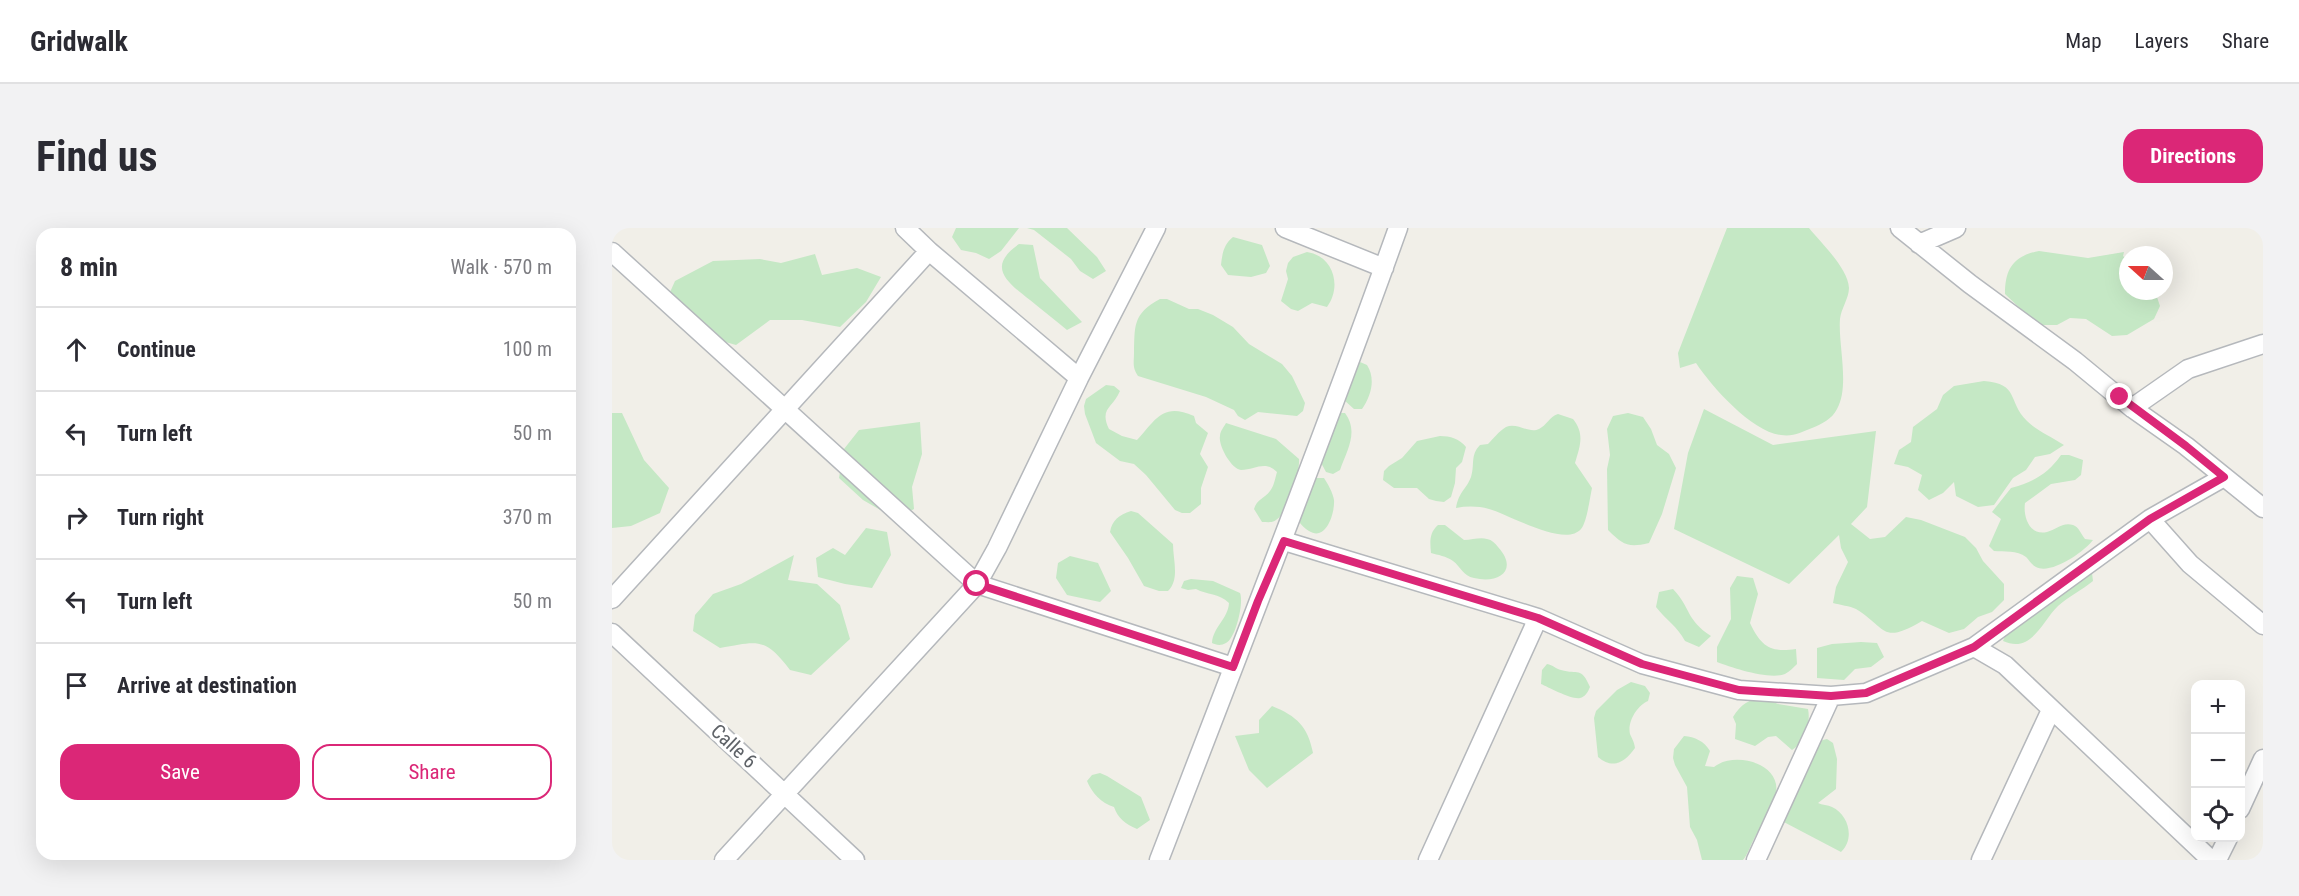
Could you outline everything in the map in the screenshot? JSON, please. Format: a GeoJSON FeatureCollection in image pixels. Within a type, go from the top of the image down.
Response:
{"type":"FeatureCollection","features":[{"type":"Feature","properties":{"kind":"street"},"geometry":{"type":"LineString","coordinates":[[905,228],[1079,378]]}},
{"type":"Feature","properties":{"kind":"street"},"geometry":{"type":"LineString","coordinates":[[724,860],[977,584],[1156,228]]}},
{"type":"Feature","properties":{"kind":"street"},"geometry":{"type":"LineString","coordinates":[[1285,228],[1384,268]]}},
{"type":"Feature","properties":{"kind":"street"},"geometry":{"type":"LineString","coordinates":[[1159,860],[1258,601],[1284,541],[1398,228]]}},
{"type":"Feature","properties":{"kind":"street"},"geometry":{"type":"LineString","coordinates":[[1900,228],[2133,408],[2186,446],[2263,508]]}},
{"type":"Feature","properties":{"kind":"street"},"geometry":{"type":"LineString","coordinates":[[1919,244],[1956,228]]}},
{"type":"Feature","properties":{"kind":"street"},"geometry":{"type":"LineString","coordinates":[[612,599],[929,251]]}},
{"type":"Feature","properties":{"kind":"street"},"geometry":{"type":"LineString","coordinates":[[612,252],[977,584],[1233,667]]}},
{"type":"Feature","properties":{"kind":"street"},"geometry":{"type":"LineString","coordinates":[[2133,408],[2188,369],[2263,344]]}},
{"type":"Feature","properties":{"kind":"street"},"geometry":{"type":"LineString","coordinates":[[1284,541],[1538,618],[1642,664],[1739,690],[1831,696],[1866,693],[1974,647],[2150,519],[2224,477]]}},
{"type":"Feature","properties":{"kind":"street"},"geometry":{"type":"LineString","coordinates":[[2150,519],[2190,564],[2263,625]]}},
{"type":"Feature","properties":{"kind":"street"},"geometry":{"type":"LineString","coordinates":[[1428,860],[1538,618]]}},
{"type":"Feature","properties":{"kind":"street","name":"Calle 6"},"geometry":{"type":"LineString","coordinates":[[612,633],[855,860]]}},
{"type":"Feature","properties":{"kind":"street"},"geometry":{"type":"LineString","coordinates":[[1974,647],[2005,665],[2211,860]]}},
{"type":"Feature","properties":{"kind":"street"},"geometry":{"type":"LineString","coordinates":[[1755,860],[1831,696]]}},
{"type":"Feature","properties":{"kind":"street"},"geometry":{"type":"LineString","coordinates":[[1981,860],[2051,710]]}},
{"type":"Feature","properties":{"kind":"street"},"geometry":{"type":"LineString","coordinates":[[2245,800],[2263,759]]}},
{"type":"Feature","properties":{"kind":"street"},"geometry":{"type":"LineString","coordinates":[[2217,860],[2226,842]]}},
{"type":"Feature","properties":{"kind":"green space"},"geometry":{"type":"Polygon","coordinates":[[[956,228],[1019,228],[1001,251],[989,259],[961,250],[952,237],[956,228]]]}},
{"type":"Feature","properties":{"kind":"green space"},"geometry":{"type":"Polygon","coordinates":[[[1027,228],[1067,228],[1097,257],[1106,271],[1093,279],[1080,271],[1071,259],[1034,230],[1027,228]]]}},
{"type":"Feature","properties":{"kind":"green space"},"geometry":{"type":"Polygon","coordinates":[[[1727,228],[1809,228],[1844,272],[1849,292],[1840,319],[1843,389],[1835,413],[1819,425],[1790,435],[1770,432],[1746,417],[1722,396],[1696,363],[1680,368],[1678,353],[1727,228]]]}},
{"type":"Feature","properties":{"kind":"green space"},"geometry":{"type":"Polygon","coordinates":[[[1233,237],[1262,245],[1270,266],[1266,273],[1251,277],[1228,275],[1221,261],[1226,246],[1233,237]]]}},
{"type":"Feature","properties":{"kind":"green space"},"geometry":{"type":"Polygon","coordinates":[[[1019,244],[1033,245],[1040,278],[1082,322],[1067,330],[1008,280],[1002,267],[1004,260],[1009,252],[1019,244]]]}},
{"type":"Feature","properties":{"kind":"green space"},"geometry":{"type":"Polygon","coordinates":[[[2039,251],[2088,258],[2119,253],[2119,300],[2158,300],[2160,306],[2154,319],[2127,335],[2112,336],[2086,319],[2070,318],[2057,325],[2040,325],[2005,294],[2005,285],[2012,265],[2030,253],[2039,251]]]}},
{"type":"Feature","properties":{"kind":"green space"},"geometry":{"type":"Polygon","coordinates":[[[1307,252],[1324,259],[1329,266],[1333,274],[1334,291],[1327,307],[1312,303],[1298,311],[1291,309],[1281,301],[1288,279],[1286,271],[1288,263],[1293,257],[1307,252]]]}},
{"type":"Feature","properties":{"kind":"green space"},"geometry":{"type":"Polygon","coordinates":[[[815,254],[822,275],[857,268],[881,277],[866,302],[840,327],[802,320],[770,320],[736,345],[687,331],[662,310],[675,281],[713,261],[760,259],[781,263],[815,254]]]}},
{"type":"Feature","properties":{"kind":"green space"},"geometry":{"type":"Polygon","coordinates":[[[1160,299],[1167,299],[1189,309],[1198,309],[1213,315],[1233,327],[1249,344],[1282,364],[1292,376],[1305,403],[1303,411],[1297,416],[1258,412],[1245,420],[1234,410],[1206,397],[1138,376],[1134,362],[1135,328],[1144,310],[1160,299]]]}},
{"type":"Feature","properties":{"kind":"green space"},"geometry":{"type":"Polygon","coordinates":[[[1360,362],[1367,365],[1370,370],[1372,382],[1368,399],[1362,409],[1354,409],[1344,400],[1352,364],[1360,362]]]}},
{"type":"Feature","properties":{"kind":"green space"},"geometry":{"type":"Polygon","coordinates":[[[1984,381],[2003,386],[2008,390],[2027,421],[2064,445],[2050,454],[2035,457],[2026,470],[2013,478],[1994,505],[1978,507],[1956,496],[1954,482],[1943,493],[1929,500],[1918,490],[1922,475],[1908,467],[1894,464],[1899,450],[1911,442],[1913,427],[1937,409],[1943,395],[1954,386],[1984,381]]]}},
{"type":"Feature","properties":{"kind":"green space"},"geometry":{"type":"Polygon","coordinates":[[[1106,385],[1114,386],[1120,391],[1106,412],[1106,422],[1109,429],[1122,436],[1137,440],[1161,415],[1174,411],[1194,416],[1196,423],[1208,433],[1200,454],[1208,467],[1201,488],[1201,504],[1190,513],[1175,510],[1134,464],[1120,461],[1096,443],[1084,406],[1086,399],[1106,385]]]}},
{"type":"Feature","properties":{"kind":"green space"},"geometry":{"type":"Polygon","coordinates":[[[1704,409],[1773,445],[1876,431],[1867,507],[1851,524],[1870,539],[1885,537],[1906,517],[1921,520],[1965,537],[2004,584],[2004,600],[1992,612],[1978,617],[1964,629],[1949,633],[1922,621],[1899,632],[1891,633],[1856,609],[1833,603],[1836,587],[1848,562],[1841,548],[1839,535],[1789,584],[1674,529],[1688,453],[1704,409]]]}},
{"type":"Feature","properties":{"kind":"green space"},"geometry":{"type":"Polygon","coordinates":[[[612,413],[622,413],[644,460],[669,488],[660,513],[631,526],[612,528],[612,413]]]}},
{"type":"Feature","properties":{"kind":"green space"},"geometry":{"type":"Polygon","coordinates":[[[1336,413],[1345,413],[1351,427],[1351,434],[1340,470],[1333,474],[1326,472],[1319,459],[1336,413]]]}},
{"type":"Feature","properties":{"kind":"green space"},"geometry":{"type":"Polygon","coordinates":[[[1628,413],[1643,417],[1657,445],[1669,454],[1676,468],[1662,514],[1649,543],[1636,545],[1622,542],[1608,530],[1607,469],[1610,455],[1607,429],[1613,416],[1628,413]]]}},
{"type":"Feature","properties":{"kind":"green space"},"geometry":{"type":"Polygon","coordinates":[[[1558,414],[1573,419],[1577,424],[1580,440],[1575,463],[1592,488],[1587,515],[1581,529],[1573,534],[1563,535],[1536,528],[1489,509],[1456,508],[1471,477],[1474,456],[1480,445],[1488,444],[1506,427],[1539,429],[1558,414]]]}},
{"type":"Feature","properties":{"kind":"green space"},"geometry":{"type":"Polygon","coordinates":[[[920,422],[922,454],[912,487],[914,509],[896,519],[863,500],[839,478],[844,449],[859,430],[920,422]]]}},
{"type":"Feature","properties":{"kind":"green space"},"geometry":{"type":"Polygon","coordinates":[[[1226,423],[1276,439],[1299,459],[1296,482],[1289,501],[1281,516],[1274,521],[1262,522],[1254,509],[1257,503],[1268,494],[1277,472],[1273,468],[1264,466],[1241,470],[1233,466],[1220,440],[1226,423]]]}},
{"type":"Feature","properties":{"kind":"green space"},"geometry":{"type":"Polygon","coordinates":[[[1440,436],[1454,438],[1466,447],[1462,462],[1456,468],[1451,497],[1444,502],[1436,501],[1429,499],[1417,488],[1394,488],[1383,480],[1384,471],[1402,458],[1417,441],[1440,436]]]}},
{"type":"Feature","properties":{"kind":"green space"},"geometry":{"type":"Polygon","coordinates":[[[2061,455],[2083,460],[2081,475],[2075,480],[2051,484],[2025,503],[2026,519],[2036,531],[2047,532],[2069,524],[2077,527],[2085,539],[2093,540],[2067,561],[2042,569],[2019,553],[1994,551],[1989,546],[2001,519],[1992,512],[2011,488],[2039,476],[2061,455]]]}},
{"type":"Feature","properties":{"kind":"green space"},"geometry":{"type":"Polygon","coordinates":[[[1316,478],[1324,478],[1334,500],[1331,518],[1320,533],[1308,530],[1298,521],[1316,478]]]}},
{"type":"Feature","properties":{"kind":"green space"},"geometry":{"type":"Polygon","coordinates":[[[1131,511],[1138,513],[1173,544],[1175,575],[1168,591],[1159,591],[1144,586],[1110,532],[1117,518],[1131,511]]]}},
{"type":"Feature","properties":{"kind":"green space"},"geometry":{"type":"Polygon","coordinates":[[[1438,525],[1445,525],[1464,540],[1489,539],[1497,546],[1507,562],[1503,573],[1491,579],[1470,577],[1450,559],[1431,553],[1430,541],[1438,525]]]}},
{"type":"Feature","properties":{"kind":"green space"},"geometry":{"type":"Polygon","coordinates":[[[866,528],[887,532],[891,555],[872,588],[818,577],[816,558],[833,548],[845,555],[866,528]]]}},
{"type":"Feature","properties":{"kind":"green space"},"geometry":{"type":"Polygon","coordinates":[[[794,555],[788,580],[817,584],[840,605],[850,639],[811,675],[790,670],[774,652],[760,644],[720,648],[693,631],[695,615],[713,594],[741,584],[794,555]]]}},
{"type":"Feature","properties":{"kind":"green space"},"geometry":{"type":"Polygon","coordinates":[[[1070,556],[1098,563],[1111,591],[1100,602],[1067,595],[1056,578],[1058,563],[1070,556]]]}},
{"type":"Feature","properties":{"kind":"green space"},"geometry":{"type":"Polygon","coordinates":[[[2085,573],[2092,573],[2093,581],[2058,606],[2029,640],[2013,644],[2003,641],[2010,624],[2085,573]]]}},
{"type":"Feature","properties":{"kind":"green space"},"geometry":{"type":"Polygon","coordinates":[[[1737,576],[1753,578],[1758,594],[1750,623],[1758,637],[1773,649],[1796,649],[1797,664],[1785,674],[1770,676],[1717,662],[1717,647],[1731,619],[1730,588],[1737,576]]]}},
{"type":"Feature","properties":{"kind":"green space"},"geometry":{"type":"Polygon","coordinates":[[[1191,579],[1213,581],[1240,593],[1241,604],[1238,620],[1230,640],[1226,643],[1219,645],[1212,643],[1229,603],[1221,597],[1196,589],[1181,588],[1184,581],[1191,579]]]}},
{"type":"Feature","properties":{"kind":"green space"},"geometry":{"type":"Polygon","coordinates":[[[1673,589],[1697,625],[1711,636],[1699,647],[1685,641],[1656,607],[1659,592],[1673,589]]]}},
{"type":"Feature","properties":{"kind":"green space"},"geometry":{"type":"Polygon","coordinates":[[[1877,643],[1884,657],[1871,667],[1855,669],[1844,680],[1817,678],[1817,648],[1832,644],[1877,643]]]}},
{"type":"Feature","properties":{"kind":"green space"},"geometry":{"type":"Polygon","coordinates":[[[1547,664],[1584,676],[1590,687],[1586,694],[1576,698],[1541,684],[1542,670],[1547,664]]]}},
{"type":"Feature","properties":{"kind":"green space"},"geometry":{"type":"Polygon","coordinates":[[[1631,682],[1645,686],[1650,693],[1648,701],[1637,710],[1630,724],[1630,734],[1635,748],[1618,763],[1609,763],[1598,757],[1594,718],[1596,711],[1617,690],[1631,682]]]}},
{"type":"Feature","properties":{"kind":"green space"},"geometry":{"type":"Polygon","coordinates":[[[1764,698],[1778,704],[1808,709],[1809,720],[1806,732],[1797,747],[1792,750],[1776,736],[1768,737],[1755,746],[1735,739],[1736,724],[1733,717],[1736,712],[1746,703],[1764,698]]]}},
{"type":"Feature","properties":{"kind":"green space"},"geometry":{"type":"Polygon","coordinates":[[[1272,706],[1295,718],[1308,736],[1313,753],[1267,788],[1249,770],[1235,736],[1259,733],[1259,720],[1272,706]]]}},
{"type":"Feature","properties":{"kind":"green space"},"geometry":{"type":"Polygon","coordinates":[[[1684,736],[1699,740],[1708,748],[1710,751],[1705,766],[1714,767],[1730,760],[1750,761],[1767,769],[1773,776],[1776,784],[1775,799],[1743,860],[1702,860],[1697,840],[1690,827],[1687,787],[1673,758],[1674,749],[1684,736]]]}},
{"type":"Feature","properties":{"kind":"green space"},"geometry":{"type":"Polygon","coordinates":[[[1827,739],[1833,743],[1837,759],[1836,789],[1818,803],[1838,811],[1846,821],[1848,841],[1841,852],[1780,820],[1803,779],[1819,741],[1827,739]]]}},
{"type":"Feature","properties":{"kind":"green space"},"geometry":{"type":"Polygon","coordinates":[[[1100,773],[1141,797],[1150,820],[1137,829],[1122,820],[1114,807],[1105,803],[1091,790],[1087,781],[1092,775],[1100,773]]]}},
{"type":"Feature","properties":{"kind":"route"},"geometry":{"type":"LineString","coordinates":[[977,584],[1233,667],[1284,541],[1538,618],[1642,664],[1739,690],[1831,696],[1866,693],[1974,647],[2150,519],[2224,477],[2120,397]]}}]}
